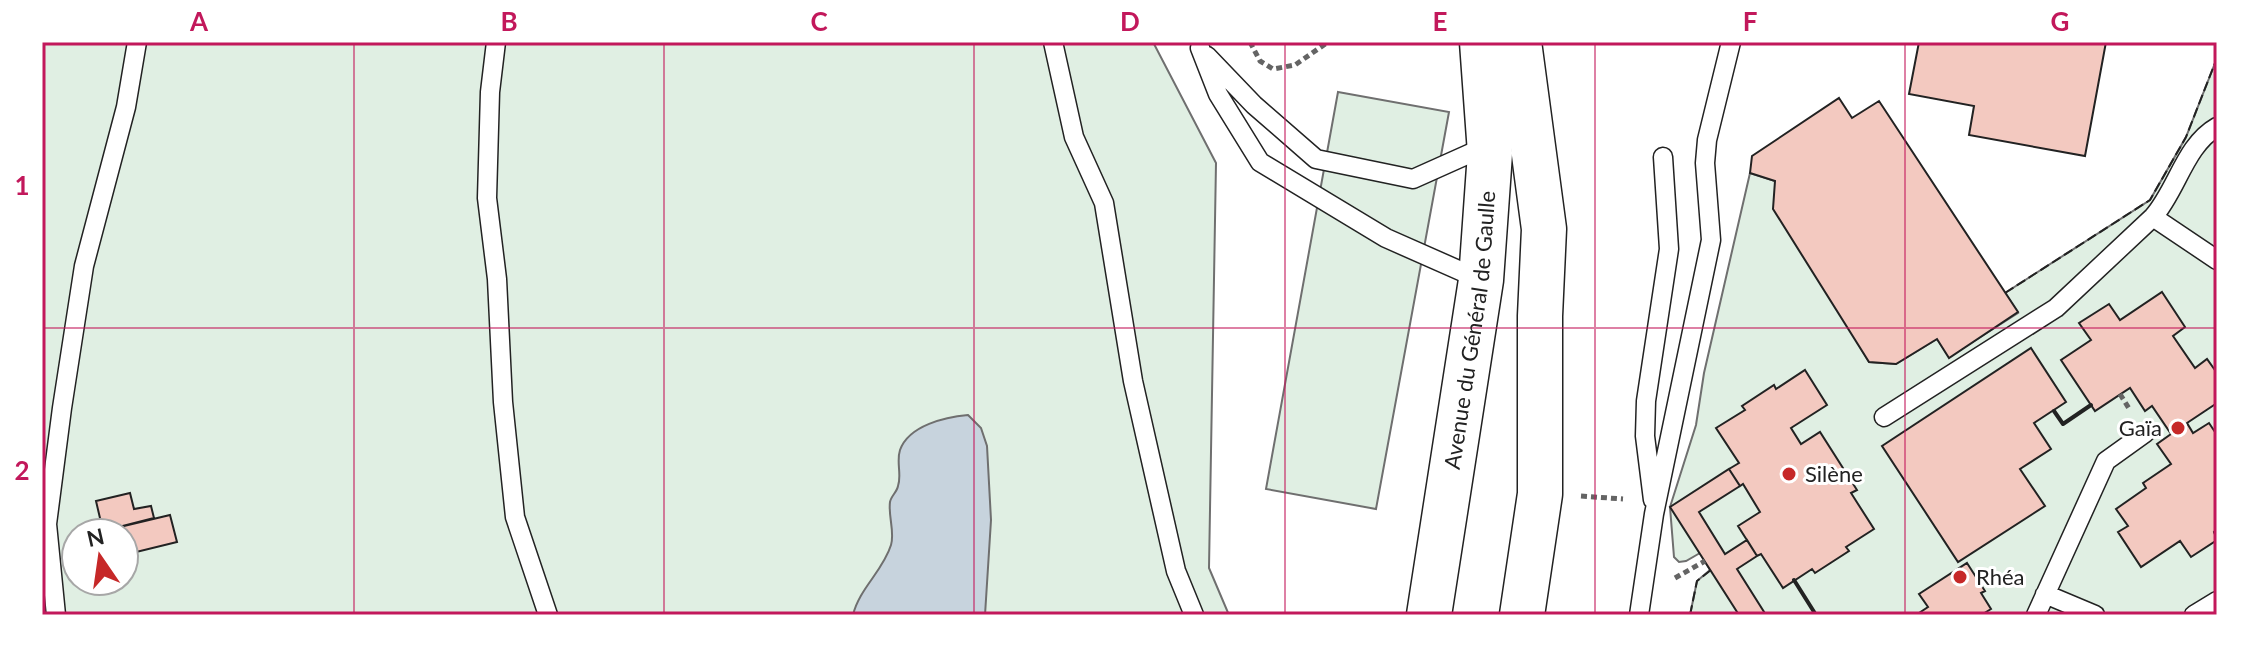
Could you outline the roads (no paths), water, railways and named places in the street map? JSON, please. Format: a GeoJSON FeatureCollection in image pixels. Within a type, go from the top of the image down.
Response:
{"type":"FeatureCollection","features":[{"type":"Feature","properties":{"kind":"main road","name":"Avenue du Général de Gaulle"},"geometry":{"type":"LineString","coordinates":[[1429,615],[1481,280],[1489,145],[1482,42]]}},
{"type":"Feature","properties":{"kind":"main road"},"geometry":{"type":"LineString","coordinates":[[1519,42],[1544,229],[1540,316],[1540,494],[1522,615]]}},
{"type":"Feature","properties":{"kind":"main road"},"geometry":{"type":"LineString","coordinates":[[1481,280],[1506,263],[1522,262],[1531,268],[1540,316]]}},
{"type":"Feature","properties":{"kind":"lane"},"geometry":{"type":"LineString","coordinates":[[56,615],[47,524],[62,408],[84,266],[126,107],[137,42]]}},
{"type":"Feature","properties":{"kind":"lane"},"geometry":{"type":"LineString","coordinates":[[496,42],[490,92],[487,198],[497,279],[503,402],[515,517],[548,615]]}},
{"type":"Feature","properties":{"kind":"lane"},"geometry":{"type":"LineString","coordinates":[[1053,42],[1074,137],[1104,203],[1133,381],[1176,571],[1194,615]]}},
{"type":"Feature","properties":{"kind":"lane"},"geometry":{"type":"LineString","coordinates":[[1639,615],[1654,514],[1711,240],[1705,163],[1707,140],[1731,42]]}},
{"type":"Feature","properties":{"kind":"lane"},"geometry":{"type":"LineString","coordinates":[[1481,280],[1386,238],[1260,162],[1218,94],[1200,48],[1254,105],[1316,159],[1413,179],[1489,145]]}},
{"type":"Feature","properties":{"kind":"lane"},"geometry":{"type":"LineString","coordinates":[[1884,417],[2056,308],[2165,204],[2198,144],[2217,127]]}},
{"type":"Feature","properties":{"kind":"lane"},"geometry":{"type":"LineString","coordinates":[[1654,514],[1645,424],[1669,249],[1663,157]]}},
{"type":"Feature","properties":{"kind":"lane"},"geometry":{"type":"LineString","coordinates":[[2153,217],[2214,262]]}},
{"type":"Feature","properties":{"kind":"lane"},"geometry":{"type":"LineString","coordinates":[[2036,615],[2106,461],[2145,433]]}},
{"type":"Feature","properties":{"kind":"lane"},"geometry":{"type":"LineString","coordinates":[[2045,594],[2095,615]]}},
{"type":"Feature","properties":{"kind":"lane"},"geometry":{"type":"LineString","coordinates":[[2194,615],[2217,601]]}},
{"type":"Feature","properties":{"kind":"place","name":"Gaïa"},"geometry":{"type":"Point","coordinates":[2178,428]}},
{"type":"Feature","properties":{"kind":"place","name":"Silène"},"geometry":{"type":"Point","coordinates":[1789,474]}},
{"type":"Feature","properties":{"kind":"place","name":"Rhéa"},"geometry":{"type":"Point","coordinates":[1960,577]}}]}
